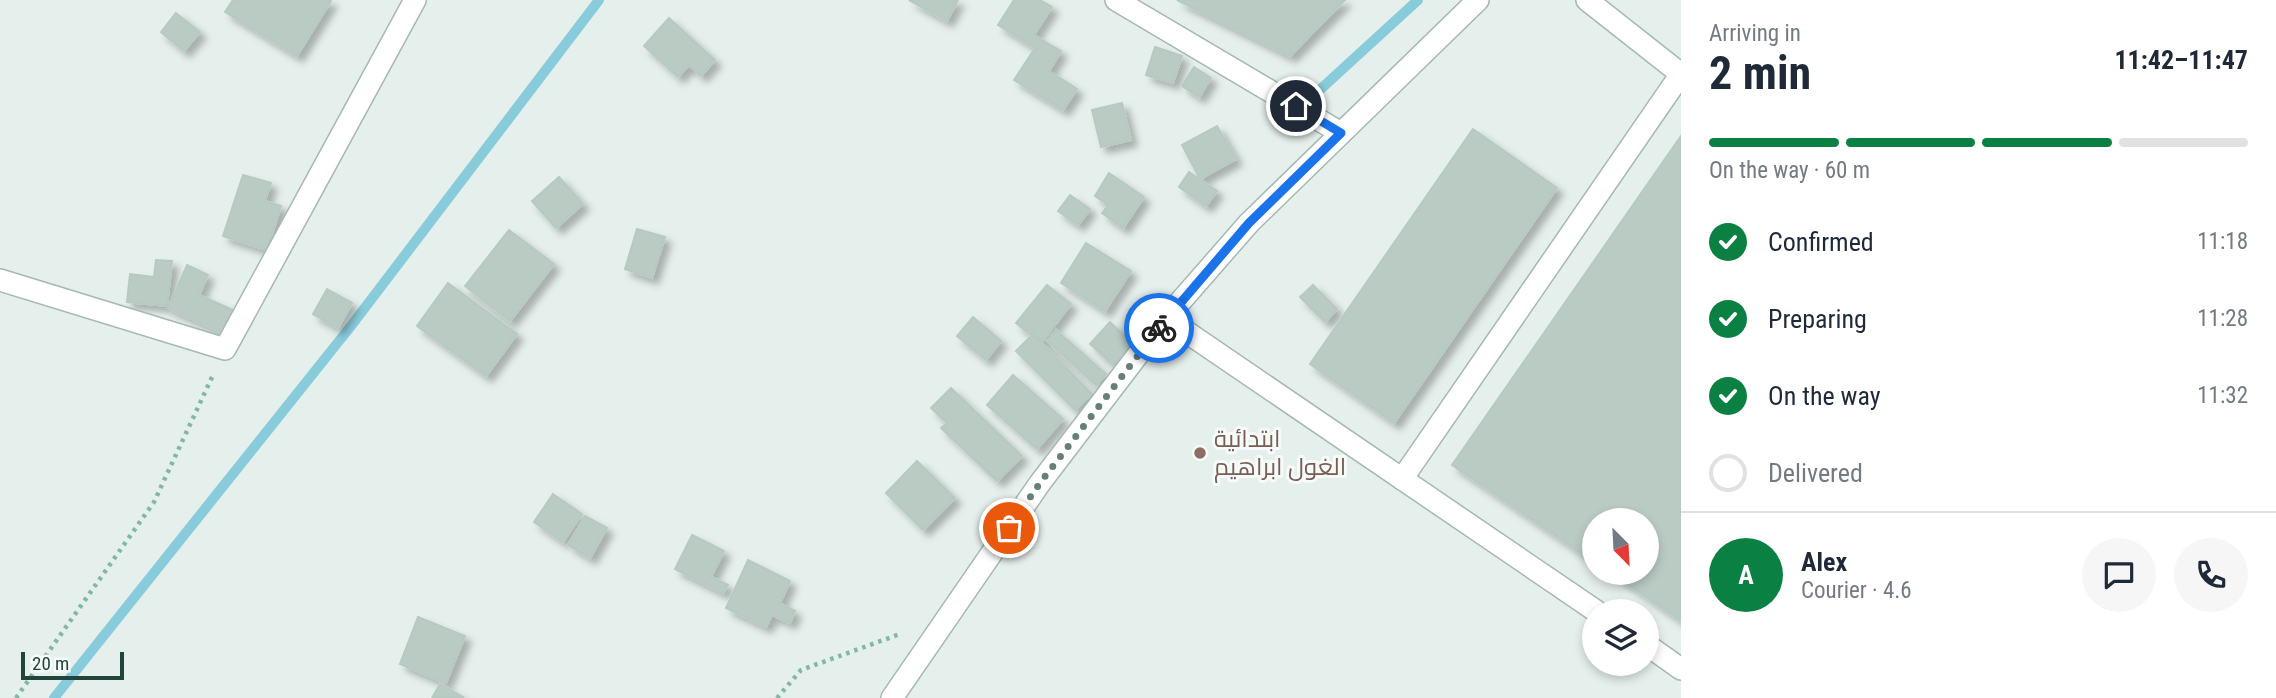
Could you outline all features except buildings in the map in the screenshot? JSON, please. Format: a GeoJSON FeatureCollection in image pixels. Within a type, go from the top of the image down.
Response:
{"type":"FeatureCollection","features":[{"type":"Feature","properties":{"kind":"street"},"geometry":{"type":"LineString","coordinates":[[0,280],[225,349],[415,0]]}},
{"type":"Feature","properties":{"kind":"street"},"geometry":{"type":"LineString","coordinates":[[1116,0],[1341,133]]}},
{"type":"Feature","properties":{"kind":"street"},"geometry":{"type":"LineString","coordinates":[[892,698],[1040,483],[1166,318],[1249,223],[1478,0]]}},
{"type":"Feature","properties":{"kind":"street"},"geometry":{"type":"LineString","coordinates":[[1402,479],[1681,74],[1587,0]]}},
{"type":"Feature","properties":{"kind":"street"},"geometry":{"type":"LineString","coordinates":[[1166,318],[1582,601]]}},
{"type":"Feature","properties":{"kind":"street"},"geometry":{"type":"LineString","coordinates":[[1659,653],[1681,669]]}},
{"type":"Feature","properties":{"kind":"path"},"geometry":{"type":"LineString","coordinates":[[16,698],[154,502],[225,349]]}},
{"type":"Feature","properties":{"kind":"path"},"geometry":{"type":"LineString","coordinates":[[777,698],[801,670],[947,617]]}},
{"type":"Feature","properties":{"kind":"waterway"},"geometry":{"type":"LineString","coordinates":[[54,698],[351,326],[599,0]]}},
{"type":"Feature","properties":{"kind":"waterway"},"geometry":{"type":"LineString","coordinates":[[1289,118],[1418,0]]}},
{"type":"Feature","properties":{"kind":"way so far"},"geometry":{"type":"LineString","coordinates":[[1009,528],[1040,483],[1159,328]]}},
{"type":"Feature","properties":{"kind":"place","name":"ابتدائية الغول ابراهيم"},"geometry":{"type":"Point","coordinates":[1200,453]}},
{"type":"Feature","properties":{"kind":"route"},"geometry":{"type":"LineString","coordinates":[[1159,328],[1249,223],[1341,133],[1296,106]]}}]}
